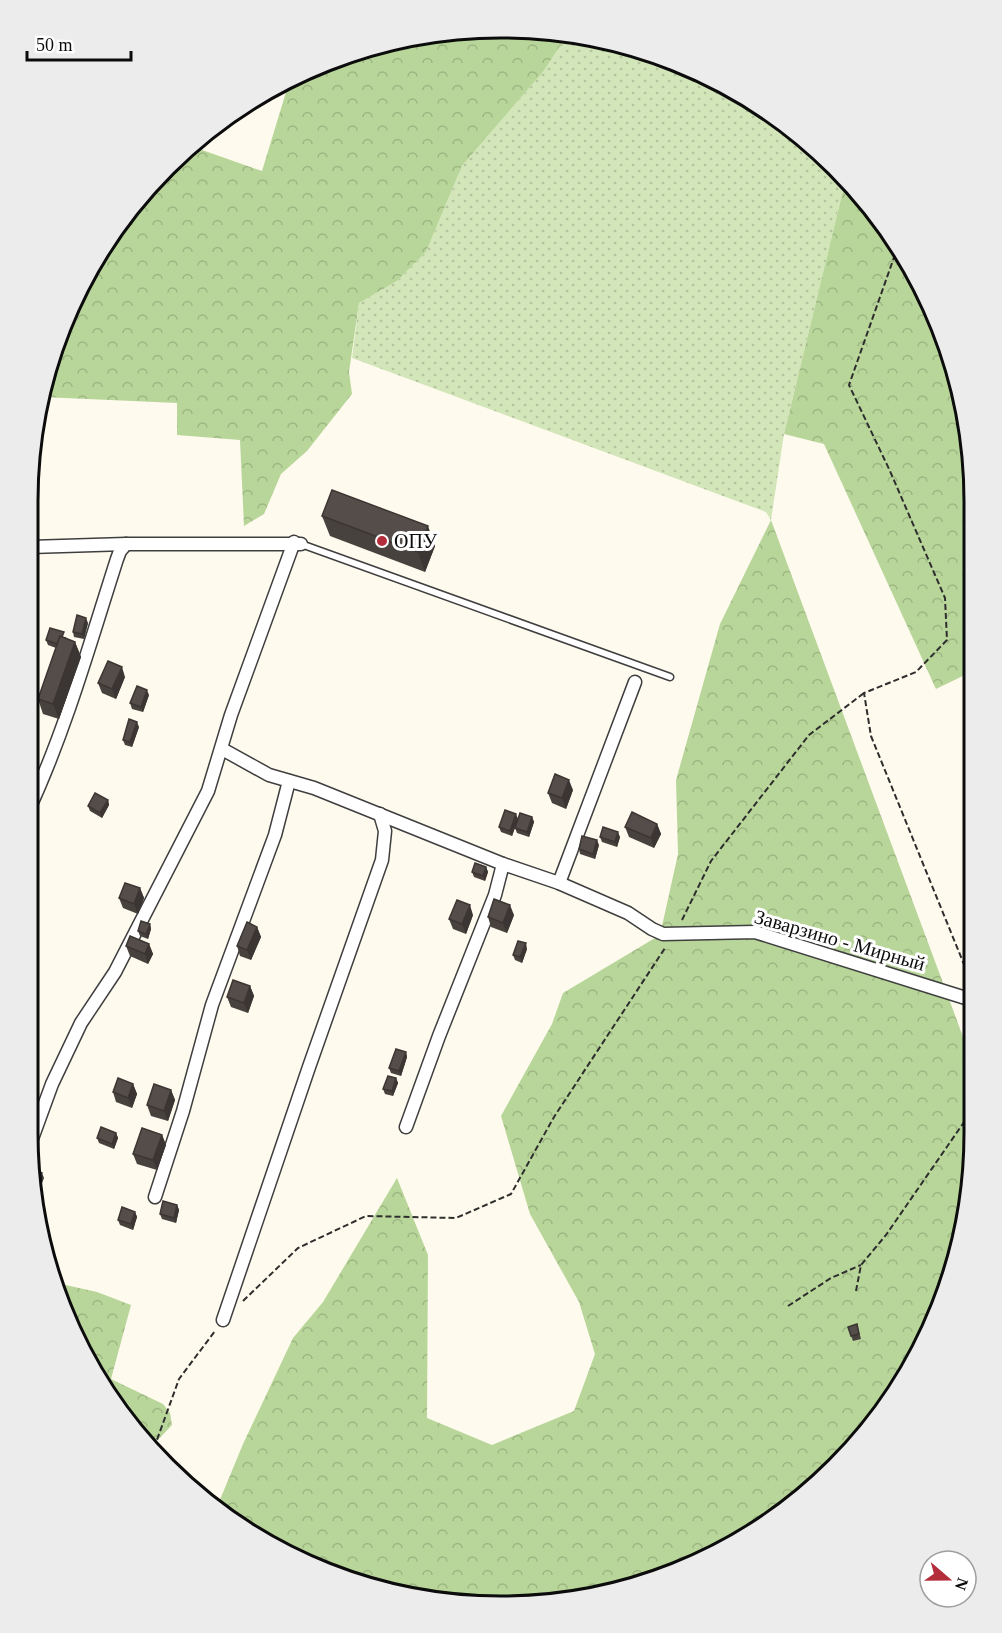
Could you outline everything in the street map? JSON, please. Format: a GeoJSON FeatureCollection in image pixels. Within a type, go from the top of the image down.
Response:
{"type":"FeatureCollection","features":[{"type":"Feature","properties":{"kind":"street"},"geometry":{"type":"LineString","coordinates":[[38,547],[298,543],[231,715],[208,791],[138,930],[115,972],[81,1023],[52,1084],[38,1124]]}},
{"type":"Feature","properties":{"kind":"street"},"geometry":{"type":"LineString","coordinates":[[38,790],[74,692],[117,559],[126,544]]}},
{"type":"Feature","properties":{"kind":"street"},"geometry":{"type":"LineString","coordinates":[[559,883],[635,682]]}},
{"type":"Feature","properties":{"kind":"street","name":"Заварзино - Мирный"},"geometry":{"type":"LineString","coordinates":[[222,748],[269,775],[314,788],[503,864],[559,883],[628,914],[663,934],[755,932],[964,997]]}},
{"type":"Feature","properties":{"kind":"street"},"geometry":{"type":"LineString","coordinates":[[155,1197],[183,1111],[212,1005],[275,835],[289,781]]}},
{"type":"Feature","properties":{"kind":"street"},"geometry":{"type":"LineString","coordinates":[[223,1320],[382,860],[385,831],[380,814]]}},
{"type":"Feature","properties":{"kind":"street"},"geometry":{"type":"LineString","coordinates":[[406,1127],[495,895],[503,864]]}},
{"type":"Feature","properties":{"kind":"lane"},"geometry":{"type":"LineString","coordinates":[[298,543],[670,677]]}},
{"type":"Feature","properties":{"kind":"path"},"geometry":{"type":"LineString","coordinates":[[240,1304],[298,1248],[366,1216],[456,1218],[511,1194],[554,1117],[675,933],[711,861],[809,735],[864,693],[916,672],[947,639],[945,598],[890,471],[849,385],[894,256]]}},
{"type":"Feature","properties":{"kind":"path"},"geometry":{"type":"LineString","coordinates":[[864,693],[871,736],[964,964]]}},
{"type":"Feature","properties":{"kind":"path"},"geometry":{"type":"LineString","coordinates":[[788,1306],[831,1278],[861,1264],[886,1235],[964,1122]]}},
{"type":"Feature","properties":{"kind":"path"},"geometry":{"type":"LineString","coordinates":[[856,1292],[861,1264]]}},
{"type":"Feature","properties":{"kind":"path"},"geometry":{"type":"LineString","coordinates":[[156,1442],[179,1379],[223,1320]]}},
{"type":"Feature","properties":{"kind":"green space"},"geometry":{"type":"Polygon","coordinates":[[[471,38],[531,38],[563,41],[543,72],[462,166],[426,252],[397,281],[359,303],[349,372],[352,394],[307,451],[281,474],[264,514],[244,526],[240,440],[177,435],[177,403],[49,397],[62,352],[85,296],[133,219],[173,173],[200,149],[262,171],[287,90],[296,85],[381,53],[441,41],[471,38]]]}},
{"type":"Feature","properties":{"kind":"green space"},"geometry":{"type":"Polygon","coordinates":[[[563,41],[621,53],[650,62],[706,85],[759,116],[807,153],[843,189],[784,434],[771,520],[766,512],[352,358],[359,303],[397,281],[426,252],[462,166],[543,72],[563,41]]]}},
{"type":"Feature","properties":{"kind":"green space"},"geometry":{"type":"Polygon","coordinates":[[[843,189],[886,243],[917,296],[949,381],[961,441],[964,471],[964,675],[936,689],[824,444],[784,434],[843,189]]]}},
{"type":"Feature","properties":{"kind":"green space"},"geometry":{"type":"Polygon","coordinates":[[[771,520],[964,1039],[964,1162],[961,1192],[949,1252],[917,1337],[869,1414],[829,1460],[807,1480],[783,1500],[733,1533],[706,1548],[650,1571],[621,1580],[561,1592],[501,1596],[471,1595],[411,1587],[381,1580],[296,1548],[220,1500],[243,1444],[293,1338],[323,1302],[397,1178],[428,1255],[427,1418],[492,1445],[574,1411],[595,1354],[579,1302],[530,1214],[501,1116],[552,1024],[563,993],[660,935],[678,854],[676,780],[720,624],[771,520]]]}},
{"type":"Feature","properties":{"kind":"green space"},"geometry":{"type":"Polygon","coordinates":[[[63,1285],[97,1292],[131,1305],[111,1379],[163,1404],[170,1413],[172,1425],[156,1442],[133,1414],[116,1390],[85,1337],[63,1285]]]}},
{"type":"Feature","properties":{"kind":"building"},"geometry":{"type":"Polygon","coordinates":[[[332,490],[428,526],[418,552],[322,516],[332,490]]]}},
{"type":"Feature","properties":{"kind":"building"},"geometry":{"type":"Polygon","coordinates":[[[77,615],[86,618],[82,634],[73,632],[77,615]]]}},
{"type":"Feature","properties":{"kind":"building"},"geometry":{"type":"Polygon","coordinates":[[[50,628],[64,632],[57,644],[46,640],[50,628]]]}},
{"type":"Feature","properties":{"kind":"building"},"geometry":{"type":"Polygon","coordinates":[[[60,636],[75,642],[53,704],[38,699],[60,636]]]}},
{"type":"Feature","properties":{"kind":"building"},"geometry":{"type":"Polygon","coordinates":[[[108,661],[122,667],[112,689],[98,683],[108,661]]]}},
{"type":"Feature","properties":{"kind":"building"},"geometry":{"type":"Polygon","coordinates":[[[137,686],[147,690],[141,707],[130,703],[137,686]]]}},
{"type":"Feature","properties":{"kind":"building"},"geometry":{"type":"Polygon","coordinates":[[[129,719],[137,722],[130,742],[123,740],[129,719]]]}},
{"type":"Feature","properties":{"kind":"building"},"geometry":{"type":"Polygon","coordinates":[[[555,774],[569,780],[562,798],[548,793],[555,774]]]}},
{"type":"Feature","properties":{"kind":"building"},"geometry":{"type":"Polygon","coordinates":[[[95,793],[108,800],[100,813],[88,806],[95,793]]]}},
{"type":"Feature","properties":{"kind":"building"},"geometry":{"type":"Polygon","coordinates":[[[505,810],[516,814],[510,831],[499,827],[505,810]]]}},
{"type":"Feature","properties":{"kind":"building"},"geometry":{"type":"Polygon","coordinates":[[[632,812],[657,824],[651,838],[625,827],[632,812]]]}},
{"type":"Feature","properties":{"kind":"building"},"geometry":{"type":"Polygon","coordinates":[[[520,813],[532,817],[527,832],[515,828],[520,813]]]}},
{"type":"Feature","properties":{"kind":"building"},"geometry":{"type":"Polygon","coordinates":[[[603,827],[618,832],[615,842],[600,837],[603,827]]]}},
{"type":"Feature","properties":{"kind":"building"},"geometry":{"type":"Polygon","coordinates":[[[582,836],[597,840],[593,854],[579,849],[582,836]]]}},
{"type":"Feature","properties":{"kind":"building"},"geometry":{"type":"Polygon","coordinates":[[[475,863],[486,867],[483,876],[472,872],[475,863]]]}},
{"type":"Feature","properties":{"kind":"building"},"geometry":{"type":"Polygon","coordinates":[[[125,883],[140,888],[134,904],[119,898],[125,883]]]}},
{"type":"Feature","properties":{"kind":"building"},"geometry":{"type":"Polygon","coordinates":[[[494,899],[510,905],[503,923],[488,917],[494,899]]]}},
{"type":"Feature","properties":{"kind":"building"},"geometry":{"type":"Polygon","coordinates":[[[457,900],[470,905],[462,924],[449,919],[457,900]]]}},
{"type":"Feature","properties":{"kind":"building"},"geometry":{"type":"Polygon","coordinates":[[[141,921],[150,924],[146,934],[138,931],[141,921]]]}},
{"type":"Feature","properties":{"kind":"building"},"geometry":{"type":"Polygon","coordinates":[[[247,922],[257,927],[247,950],[237,946],[247,922]]]}},
{"type":"Feature","properties":{"kind":"building"},"geometry":{"type":"Polygon","coordinates":[[[130,936],[149,944],[145,954],[126,946],[130,936]]]}},
{"type":"Feature","properties":{"kind":"building"},"geometry":{"type":"Polygon","coordinates":[[[518,941],[526,943],[520,957],[513,955],[518,941]]]}},
{"type":"Feature","properties":{"kind":"building"},"geometry":{"type":"Polygon","coordinates":[[[233,980],[250,986],[244,1003],[227,997],[233,980]]]}},
{"type":"Feature","properties":{"kind":"building"},"geometry":{"type":"Polygon","coordinates":[[[396,1049],[406,1052],[399,1071],[389,1068],[396,1049]]]}},
{"type":"Feature","properties":{"kind":"building"},"geometry":{"type":"Polygon","coordinates":[[[388,1076],[396,1078],[392,1091],[383,1089],[388,1076]]]}},
{"type":"Feature","properties":{"kind":"building"},"geometry":{"type":"Polygon","coordinates":[[[118,1078],[133,1084],[128,1098],[113,1092],[118,1078]]]}},
{"type":"Feature","properties":{"kind":"building"},"geometry":{"type":"Polygon","coordinates":[[[154,1084],[171,1090],[164,1111],[147,1105],[154,1084]]]}},
{"type":"Feature","properties":{"kind":"building"},"geometry":{"type":"Polygon","coordinates":[[[101,1127],[116,1133],[112,1144],[97,1138],[101,1127]]]}},
{"type":"Feature","properties":{"kind":"building"},"geometry":{"type":"Polygon","coordinates":[[[142,1128],[162,1135],[153,1160],[133,1154],[142,1128]]]}},
{"type":"Feature","properties":{"kind":"building"},"geometry":{"type":"Polygon","coordinates":[[[163,1201],[177,1205],[174,1218],[160,1214],[163,1201]]]}},
{"type":"Feature","properties":{"kind":"building"},"geometry":{"type":"Polygon","coordinates":[[[122,1207],[135,1212],[131,1224],[118,1220],[122,1207]]]}},
{"type":"Feature","properties":{"kind":"building"},"geometry":{"type":"Polygon","coordinates":[[[857,1324],[859,1334],[851,1336],[848,1327],[857,1324]]]}},
{"type":"Feature","properties":{"kind":"place","name":"ОПУ"},"geometry":{"type":"Point","coordinates":[382,541]}}]}
